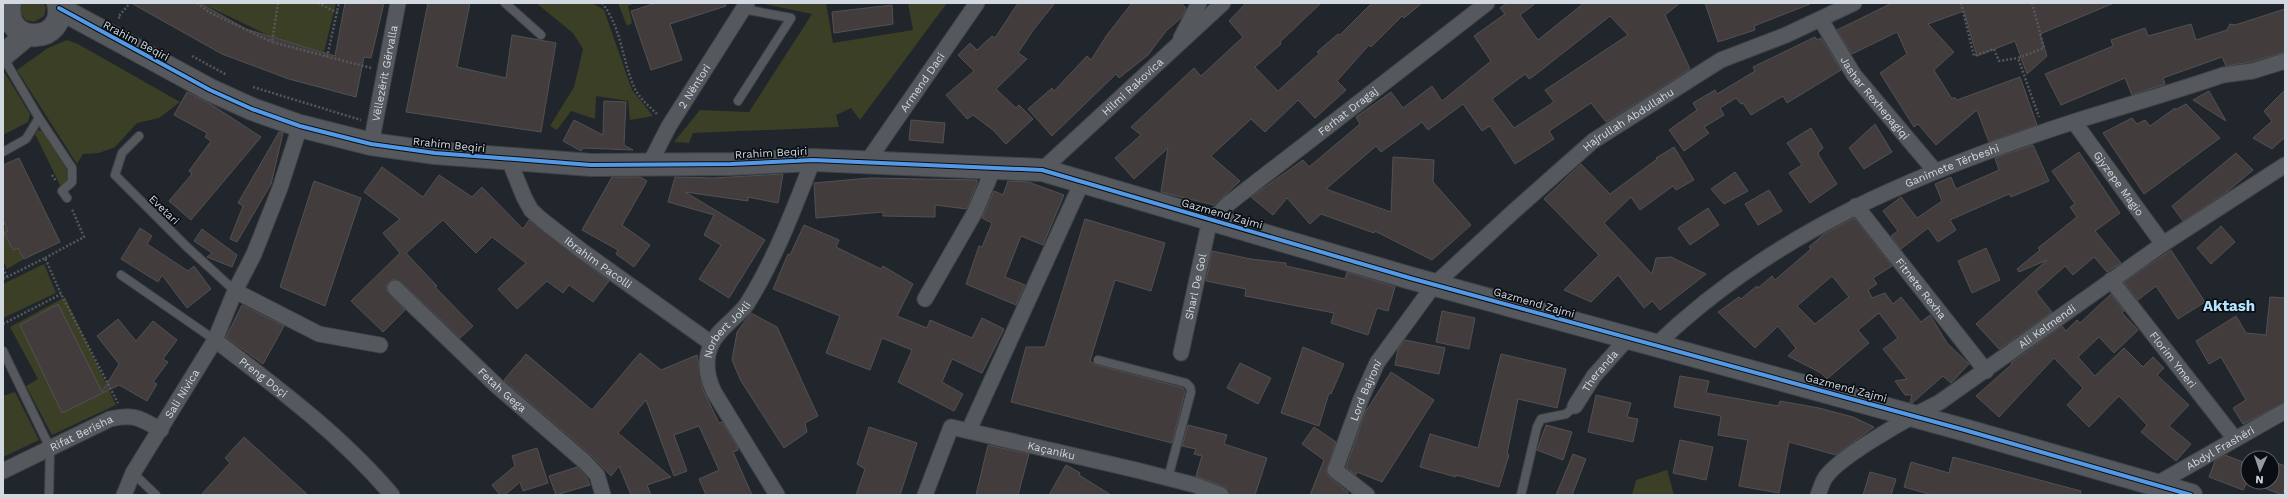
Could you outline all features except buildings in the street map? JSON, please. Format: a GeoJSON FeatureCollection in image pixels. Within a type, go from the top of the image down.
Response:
{"type":"FeatureCollection","features":[{"type":"Feature","properties":{"kind":"street","name":"Vëllezërit Gërvalla"},"geometry":{"type":"LineString","coordinates":[[372,144],[398,3]]}},
{"type":"Feature","properties":{"kind":"street","name":"Armend Daci"},"geometry":{"type":"LineString","coordinates":[[867,162],[977,3]]}},
{"type":"Feature","properties":{"kind":"street"},"geometry":{"type":"LineString","coordinates":[[1176,48],[1199,3]]}},
{"type":"Feature","properties":{"kind":"street","name":"Hilmi Rakovica"},"geometry":{"type":"LineString","coordinates":[[1042,170],[1176,48],[1223,3]]}},
{"type":"Feature","properties":{"kind":"street","name":"Ferhat Dragaj"},"geometry":{"type":"LineString","coordinates":[[1211,221],[1228,204],[1290,155],[1487,3]]}},
{"type":"Feature","properties":{"kind":"street","name":"Hajrullah Abdullahu"},"geometry":{"type":"LineString","coordinates":[[1434,285],[1593,141],[1721,60],[1821,20],[1854,3]]}},
{"type":"Feature","properties":{"kind":"street","name":"Rrahim Beqiri"},"geometry":{"type":"LineString","coordinates":[[59,6],[100,32],[210,90],[252,109],[300,126],[372,144],[435,153],[509,160],[591,165],[649,165],[813,160],[867,162]]}},
{"type":"Feature","properties":{"kind":"street"},"geometry":{"type":"LineString","coordinates":[[51,30],[56,24],[59,6]]}},
{"type":"Feature","properties":{"kind":"street","name":"2 Nëntori"},"geometry":{"type":"LineString","coordinates":[[649,165],[669,126],[745,6]]}},
{"type":"Feature","properties":{"kind":"street"},"geometry":{"type":"LineString","coordinates":[[3,56],[27,35],[13,26],[8,15]]}},
{"type":"Feature","properties":{"kind":"street","name":"Jashar Rexhepagiqi"},"geometry":{"type":"LineString","coordinates":[[1821,20],[1854,75],[1935,172]]}},
{"type":"Feature","properties":{"kind":"street","name":"Rrahim Beqiri"},"geometry":{"type":"LineString","coordinates":[[27,35],[43,34],[51,30],[69,28],[100,32]]}},
{"type":"Feature","properties":{"kind":"street","name":"Ganimete Tërbeshi"},"geometry":{"type":"LineString","coordinates":[[1655,346],[1720,289],[1774,252],[1856,206],[1935,172],[2074,122],[2222,74],[2253,70],[2285,61]]}},
{"type":"Feature","properties":{"kind":"street","name":"Gjyzepe Magio"},"geometry":{"type":"LineString","coordinates":[[2074,122],[2163,244]]}},
{"type":"Feature","properties":{"kind":"street","name":"Sali Nivica"},"geometry":{"type":"LineString","coordinates":[[124,495],[133,473],[216,340],[235,291],[257,246],[280,188],[300,126]]}},
{"type":"Feature","properties":{"kind":"street","name":"Ibrahim Pacolli"},"geometry":{"type":"LineString","coordinates":[[509,160],[524,197],[532,210],[542,220],[582,251],[711,343]]}},
{"type":"Feature","properties":{"kind":"street","name":"Norbert Jokli"},"geometry":{"type":"LineString","coordinates":[[777,495],[708,381],[707,355],[711,343],[746,305],[764,275],[782,238],[813,160]]}},
{"type":"Feature","properties":{"kind":"street","name":"Gazmend Zajmi"},"geometry":{"type":"LineString","coordinates":[[867,162],[1042,170],[1211,221],[1434,285],[1913,416],[2154,490],[2192,495]]}},
{"type":"Feature","properties":{"kind":"street","name":"Ali Kelmendi"},"geometry":{"type":"LineString","coordinates":[[1818,495],[1826,477],[1842,462],[1913,416],[1940,402],[1986,371],[2163,244],[2285,165]]}},
{"type":"Feature","properties":{"kind":"street"},"geometry":{"type":"LineString","coordinates":[[925,299],[975,212],[994,167]]}},
{"type":"Feature","properties":{"kind":"street"},"geometry":{"type":"LineString","coordinates":[[968,430],[1082,182]]}},
{"type":"Feature","properties":{"kind":"street","name":"Fitnete Rexha"},"geometry":{"type":"LineString","coordinates":[[1856,206],[1986,371]]}},
{"type":"Feature","properties":{"kind":"street","name":"Sharl De Gol"},"geometry":{"type":"LineString","coordinates":[[1182,353],[1211,221]]}},
{"type":"Feature","properties":{"kind":"street","name":"Florim Ymeri"},"geometry":{"type":"LineString","coordinates":[[2111,280],[2235,439]]}},
{"type":"Feature","properties":{"kind":"street","name":"Lord Bajroni"},"geometry":{"type":"LineString","coordinates":[[1367,495],[1335,470],[1360,399],[1377,363],[1434,285]]}},
{"type":"Feature","properties":{"kind":"street","name":"Fetah Gega"},"geometry":{"type":"LineString","coordinates":[[395,288],[497,386],[585,462],[597,475],[603,495]]}},
{"type":"Feature","properties":{"kind":"street"},"geometry":{"type":"LineString","coordinates":[[235,291],[319,334],[380,345]]}},
{"type":"Feature","properties":{"kind":"street","name":"Theranda"},"geometry":{"type":"LineString","coordinates":[[1575,406],[1594,376],[1627,339]]}},
{"type":"Feature","properties":{"kind":"street","name":"Preng Doçi"},"geometry":{"type":"LineString","coordinates":[[216,340],[331,432],[359,458],[392,495]]}},
{"type":"Feature","properties":{"kind":"street","name":"Abdyl Frashëri"},"geometry":{"type":"LineString","coordinates":[[2154,490],[2235,439],[2285,411]]}},
{"type":"Feature","properties":{"kind":"street","name":"Rifat Berisha"},"geometry":{"type":"LineString","coordinates":[[3,471],[110,419],[125,416],[136,417],[161,430]]}},
{"type":"Feature","properties":{"kind":"street","name":"Kaçaniku"},"geometry":{"type":"LineString","coordinates":[[925,495],[952,427],[1168,478],[1221,495]]}},
{"type":"Feature","properties":{"kind":"lane"},"geometry":{"type":"LineString","coordinates":[[505,3],[541,35]]}},
{"type":"Feature","properties":{"kind":"lane","name":"2 Nëntori"},"geometry":{"type":"LineString","coordinates":[[738,101],[791,18],[745,6]]}},
{"type":"Feature","properties":{"kind":"lane"},"geometry":{"type":"LineString","coordinates":[[3,56],[39,118],[72,168],[72,182],[62,192],[67,198]]}},
{"type":"Feature","properties":{"kind":"lane"},"geometry":{"type":"LineString","coordinates":[[3,152],[26,139],[39,118]]}},
{"type":"Feature","properties":{"kind":"lane","name":"Evetari"},"geometry":{"type":"LineString","coordinates":[[139,136],[122,153],[115,175],[181,242],[235,291]]}},
{"type":"Feature","properties":{"kind":"lane","name":"Preng Doçi"},"geometry":{"type":"LineString","coordinates":[[121,275],[216,340]]}},
{"type":"Feature","properties":{"kind":"lane"},"geometry":{"type":"LineString","coordinates":[[3,351],[50,448],[49,495]]}},
{"type":"Feature","properties":{"kind":"lane"},"geometry":{"type":"LineString","coordinates":[[1098,360],[1186,383],[1190,386],[1191,392],[1168,478]]}},
{"type":"Feature","properties":{"kind":"lane"},"geometry":{"type":"LineString","coordinates":[[1521,495],[1537,427],[1541,419],[1566,414],[1575,406]]}},
{"type":"Feature","properties":{"kind":"lane"},"geometry":{"type":"LineString","coordinates":[[133,473],[156,495]]}},
{"type":"Feature","properties":{"kind":"path"},"geometry":{"type":"LineString","coordinates":[[125,21],[118,17],[130,3]]}},
{"type":"Feature","properties":{"kind":"path"},"geometry":{"type":"LineString","coordinates":[[198,3],[209,12],[272,42],[377,70]]}},
{"type":"Feature","properties":{"kind":"path"},"geometry":{"type":"LineString","coordinates":[[272,42],[278,3]]}},
{"type":"Feature","properties":{"kind":"path"},"geometry":{"type":"LineString","coordinates":[[318,3],[338,12]]}},
{"type":"Feature","properties":{"kind":"path"},"geometry":{"type":"LineString","coordinates":[[327,57],[339,3]]}},
{"type":"Feature","properties":{"kind":"path"},"geometry":{"type":"LineString","coordinates":[[602,3],[610,13],[635,90],[642,100],[669,126]]}},
{"type":"Feature","properties":{"kind":"path"},"geometry":{"type":"LineString","coordinates":[[1961,3],[1974,56],[1994,49],[1999,61],[2018,58],[2044,48],[2032,3]]}},
{"type":"Feature","properties":{"kind":"path"},"geometry":{"type":"LineString","coordinates":[[188,54],[230,76]]}},
{"type":"Feature","properties":{"kind":"path"},"geometry":{"type":"LineString","coordinates":[[2018,58],[2042,123]]}},
{"type":"Feature","properties":{"kind":"path"},"geometry":{"type":"LineString","coordinates":[[250,86],[367,121]]}},
{"type":"Feature","properties":{"kind":"path"},"geometry":{"type":"LineString","coordinates":[[3,279],[84,237],[67,198]]}},
{"type":"Feature","properties":{"kind":"path"},"geometry":{"type":"LineString","coordinates":[[44,258],[61,294],[125,416]]}},
{"type":"Feature","properties":{"kind":"path"},"geometry":{"type":"LineString","coordinates":[[3,268],[7,277]]}},
{"type":"Feature","properties":{"kind":"path"},"geometry":{"type":"LineString","coordinates":[[3,324],[61,294]]}},
{"type":"Feature","properties":{"kind":"green space"},"geometry":{"type":"Polygon","coordinates":[[[22,3],[44,3],[46,8],[44,16],[34,22],[26,20],[21,14],[22,3]]]}},
{"type":"Feature","properties":{"kind":"green space"},"geometry":{"type":"Polygon","coordinates":[[[336,3],[324,52],[272,37],[203,4],[336,3]]]}},
{"type":"Feature","properties":{"kind":"green space"},"geometry":{"type":"Polygon","coordinates":[[[536,3],[592,3],[604,10],[632,90],[653,116],[630,120],[628,101],[596,96],[595,119],[571,111],[557,130],[550,126],[574,87],[583,49],[573,33],[536,3]]]}},
{"type":"Feature","properties":{"kind":"green space"},"geometry":{"type":"Polygon","coordinates":[[[618,3],[636,3],[628,6],[632,23],[627,26],[618,3]]]}},
{"type":"Feature","properties":{"kind":"green space"},"geometry":{"type":"Polygon","coordinates":[[[760,3],[826,3],[833,43],[913,30],[908,3],[947,3],[860,120],[851,108],[836,115],[839,127],[693,133],[689,143],[674,142],[700,110],[749,112],[812,14],[760,3]]]}},
{"type":"Feature","properties":{"kind":"green space"},"geometry":{"type":"Polygon","coordinates":[[[67,40],[78,44],[180,102],[159,118],[137,123],[115,147],[99,153],[83,154],[77,164],[17,70],[48,48],[67,40]]]}},
{"type":"Feature","properties":{"kind":"green space"},"geometry":{"type":"Polygon","coordinates":[[[5,73],[30,114],[28,122],[3,135],[3,74],[5,73]]]}},
{"type":"Feature","properties":{"kind":"green space"},"geometry":{"type":"Polygon","coordinates":[[[38,130],[42,131],[66,168],[68,177],[64,186],[61,187],[35,134],[38,130]]]}},
{"type":"Feature","properties":{"kind":"green space"},"geometry":{"type":"Polygon","coordinates":[[[6,226],[8,231],[5,233],[13,250],[18,248],[24,259],[7,269],[3,261],[3,228],[6,226]]]}},
{"type":"Feature","properties":{"kind":"green space"},"geometry":{"type":"Polygon","coordinates":[[[44,264],[56,293],[3,318],[3,284],[44,264]]]}},
{"type":"Feature","properties":{"kind":"green space"},"geometry":{"type":"Polygon","coordinates":[[[65,297],[116,405],[52,435],[26,386],[38,379],[10,327],[65,297]]]}},
{"type":"Feature","properties":{"kind":"green space"},"geometry":{"type":"Polygon","coordinates":[[[15,392],[39,440],[3,457],[3,396],[15,392]]]}},
{"type":"Feature","properties":{"kind":"green space"},"geometry":{"type":"Polygon","coordinates":[[[1667,470],[1674,495],[1632,495],[1636,480],[1667,470]]]}},
{"type":"Feature","properties":{"kind":"cycle path"},"geometry":{"type":"LineString","coordinates":[[59,8],[210,90],[252,109],[300,126],[371,144],[435,153],[591,165],[731,164],[813,160],[1042,170],[1410,278],[1961,429],[2191,495]]}},
{"type":"Feature","properties":{"kind":"district","name":"Aktash"},"geometry":{"type":"Point","coordinates":[2229,306]}}]}
